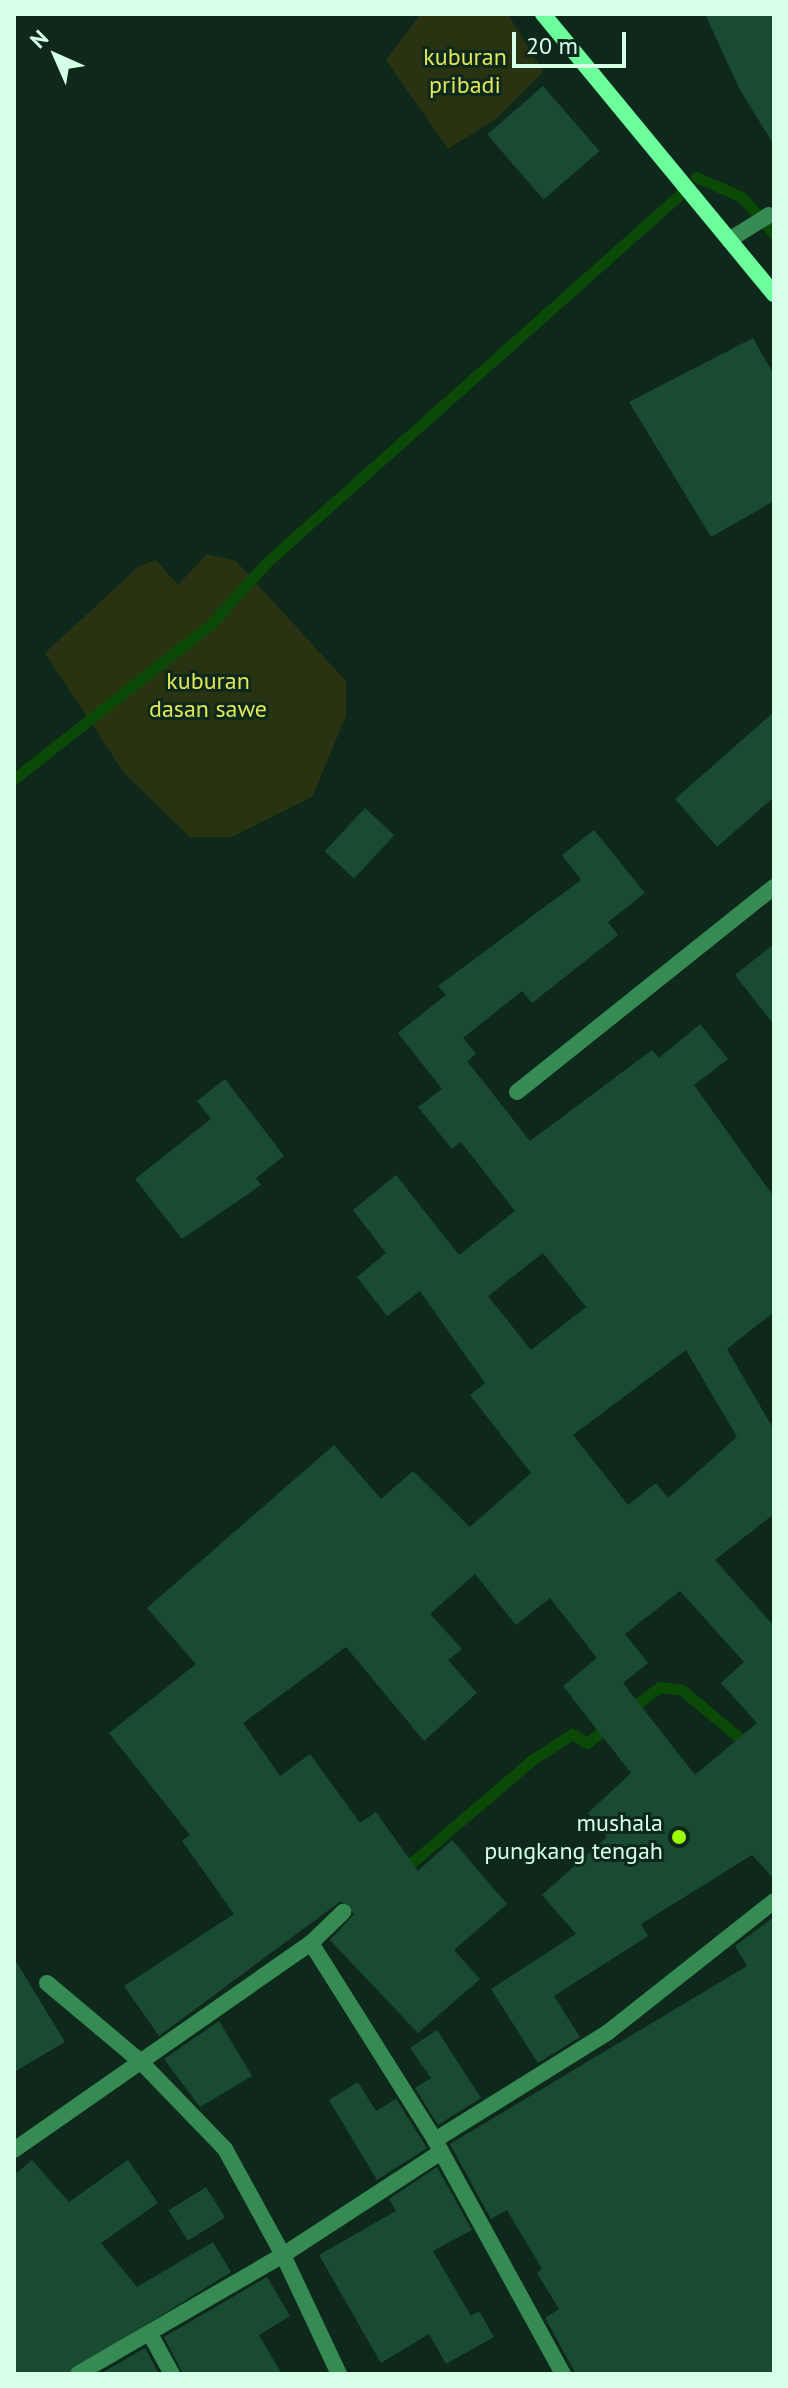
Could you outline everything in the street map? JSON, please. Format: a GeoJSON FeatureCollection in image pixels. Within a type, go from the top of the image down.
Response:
{"type":"FeatureCollection","features":[{"type":"Feature","properties":{"kind":"street"},"geometry":{"type":"LineString","coordinates":[[543,14],[774,294]]}},
{"type":"Feature","properties":{"kind":"street"},"geometry":{"type":"LineString","coordinates":[[729,240],[769,215]]}},
{"type":"Feature","properties":{"kind":"street"},"geometry":{"type":"LineString","coordinates":[[517,1092],[774,887]]}},
{"type":"Feature","properties":{"kind":"street"},"geometry":{"type":"LineString","coordinates":[[78,2374],[283,2255],[607,2033],[774,1901]]}},
{"type":"Feature","properties":{"kind":"street"},"geometry":{"type":"LineString","coordinates":[[14,2150],[137,2059],[311,1943],[343,1912]]}},
{"type":"Feature","properties":{"kind":"street"},"geometry":{"type":"LineString","coordinates":[[311,1943],[438,2146],[563,2374]]}},
{"type":"Feature","properties":{"kind":"street"},"geometry":{"type":"LineString","coordinates":[[47,1983],[137,2059],[234,2160],[339,2374]]}},
{"type":"Feature","properties":{"kind":"street"},"geometry":{"type":"LineString","coordinates":[[150,2334],[172,2374]]}},
{"type":"Feature","properties":{"kind":"green space","name":"kuburan pribadi"},"geometry":{"type":"Polygon","coordinates":[[[421,14],[508,14],[543,72],[497,118],[448,149],[386,60],[421,14]]]}},
{"type":"Feature","properties":{"kind":"green space","name":"kuburan dasan sawe"},"geometry":{"type":"Polygon","coordinates":[[[207,554],[236,561],[346,681],[346,716],[312,797],[232,837],[190,837],[124,773],[45,653],[139,566],[156,560],[178,585],[207,554]]]}},
{"type":"Feature","properties":{"kind":"building"},"geometry":{"type":"Polygon","coordinates":[[[705,14],[774,14],[774,145],[740,90],[705,14]]]}},
{"type":"Feature","properties":{"kind":"building"},"geometry":{"type":"Polygon","coordinates":[[[543,86],[599,151],[544,199],[487,135],[543,86]]]}},
{"type":"Feature","properties":{"kind":"building"},"geometry":{"type":"Polygon","coordinates":[[[753,338],[774,375],[774,501],[711,537],[629,402],[753,338]]]}},
{"type":"Feature","properties":{"kind":"building"},"geometry":{"type":"Polygon","coordinates":[[[774,712],[774,797],[717,847],[675,799],[774,712]]]}},
{"type":"Feature","properties":{"kind":"building"},"geometry":{"type":"Polygon","coordinates":[[[365,808],[394,835],[354,878],[325,851],[365,808]]]}},
{"type":"Feature","properties":{"kind":"building"},"geometry":{"type":"Polygon","coordinates":[[[594,830],[645,893],[608,922],[618,935],[532,1003],[522,991],[463,1038],[476,1054],[467,1061],[530,1141],[652,1050],[659,1058],[700,1024],[728,1059],[694,1085],[774,1197],[774,1312],[727,1349],[774,1430],[774,1514],[715,1560],[774,1626],[774,1879],[752,1855],[641,1924],[648,1936],[554,1996],[580,2037],[538,2063],[491,1989],[576,1934],[542,1895],[607,1837],[588,1813],[631,1773],[563,1686],[597,1658],[550,1598],[516,1625],[475,1574],[430,1614],[462,1649],[448,1660],[477,1693],[424,1741],[346,1647],[243,1723],[280,1776],[310,1754],[360,1823],[376,1812],[418,1871],[452,1840],[507,1904],[454,1950],[480,1979],[418,2033],[330,1940],[354,1914],[341,1901],[159,2036],[124,1986],[234,1914],[182,1841],[190,1835],[109,1733],[196,1664],[147,1608],[334,1445],[381,1499],[413,1471],[470,1527],[531,1473],[470,1395],[485,1383],[420,1291],[387,1316],[357,1277],[386,1253],[353,1210],[396,1175],[459,1255],[515,1211],[461,1142],[452,1149],[418,1107],[442,1089],[398,1033],[446,995],[438,986],[581,880],[562,855],[594,830]],[[543,1253],[488,1296],[531,1350],[586,1307],[543,1253]],[[686,1350],[573,1435],[628,1505],[656,1483],[668,1498],[737,1437],[686,1350]],[[680,1591],[625,1634],[648,1663],[623,1683],[695,1775],[757,1723],[721,1683],[744,1662],[680,1591]]]}},
{"type":"Feature","properties":{"kind":"building"},"geometry":{"type":"Polygon","coordinates":[[[774,944],[774,1025],[735,975],[774,944]]]}},
{"type":"Feature","properties":{"kind":"building"},"geometry":{"type":"Polygon","coordinates":[[[225,1079],[284,1156],[256,1178],[261,1185],[182,1239],[135,1179],[211,1119],[197,1101],[225,1079]]]}},
{"type":"Feature","properties":{"kind":"building"},"geometry":{"type":"Polygon","coordinates":[[[774,1917],[774,2374],[576,2374],[545,2318],[559,2309],[537,2273],[542,2269],[507,2210],[491,2219],[450,2144],[747,1966],[735,1946],[774,1917]]]}},
{"type":"Feature","properties":{"kind":"building"},"geometry":{"type":"Polygon","coordinates":[[[14,1958],[65,2042],[14,2072],[14,1958]]]}},
{"type":"Feature","properties":{"kind":"building"},"geometry":{"type":"Polygon","coordinates":[[[219,2021],[252,2076],[200,2107],[164,2059],[219,2021]]]}},
{"type":"Feature","properties":{"kind":"building"},"geometry":{"type":"Polygon","coordinates":[[[437,2030],[481,2098],[438,2125],[415,2088],[431,2078],[410,2048],[437,2030]]]}},
{"type":"Feature","properties":{"kind":"building"},"geometry":{"type":"Polygon","coordinates":[[[358,2082],[376,2111],[396,2099],[427,2148],[377,2180],[329,2100],[358,2082]]]}},
{"type":"Feature","properties":{"kind":"building"},"geometry":{"type":"Polygon","coordinates":[[[32,2160],[69,2202],[128,2160],[158,2203],[101,2243],[137,2287],[213,2242],[231,2272],[67,2374],[14,2374],[14,2175],[32,2160]]]}},
{"type":"Feature","properties":{"kind":"building"},"geometry":{"type":"Polygon","coordinates":[[[437,2167],[472,2230],[433,2251],[471,2316],[479,2311],[494,2337],[446,2364],[429,2334],[381,2363],[319,2255],[396,2211],[389,2199],[437,2167]]]}},
{"type":"Feature","properties":{"kind":"building"},"geometry":{"type":"Polygon","coordinates":[[[206,2187],[225,2218],[188,2241],[169,2210],[206,2187]]]}},
{"type":"Feature","properties":{"kind":"building"},"geometry":{"type":"Polygon","coordinates":[[[267,2277],[290,2316],[259,2335],[282,2374],[183,2374],[164,2337],[267,2277]]]}},
{"type":"Feature","properties":{"kind":"building"},"geometry":{"type":"Polygon","coordinates":[[[145,2348],[159,2374],[100,2374],[145,2348]]]}},
{"type":"Feature","properties":{"kind":"waterway"},"geometry":{"type":"LineString","coordinates":[[696,177],[742,197],[774,234]]}},
{"type":"Feature","properties":{"kind":"waterway"},"geometry":{"type":"LineString","coordinates":[[14,779],[212,623],[267,562],[684,191]]}},
{"type":"Feature","properties":{"kind":"waterway"},"geometry":{"type":"LineString","coordinates":[[627,1711],[660,1687],[682,1690],[749,1746]]}},
{"type":"Feature","properties":{"kind":"waterway"},"geometry":{"type":"LineString","coordinates":[[402,1871],[532,1760],[572,1734],[587,1743],[611,1724]]}},
{"type":"Feature","properties":{"kind":"place","name":"mushala pungkang tengah"},"geometry":{"type":"Point","coordinates":[679,1837]}}]}
